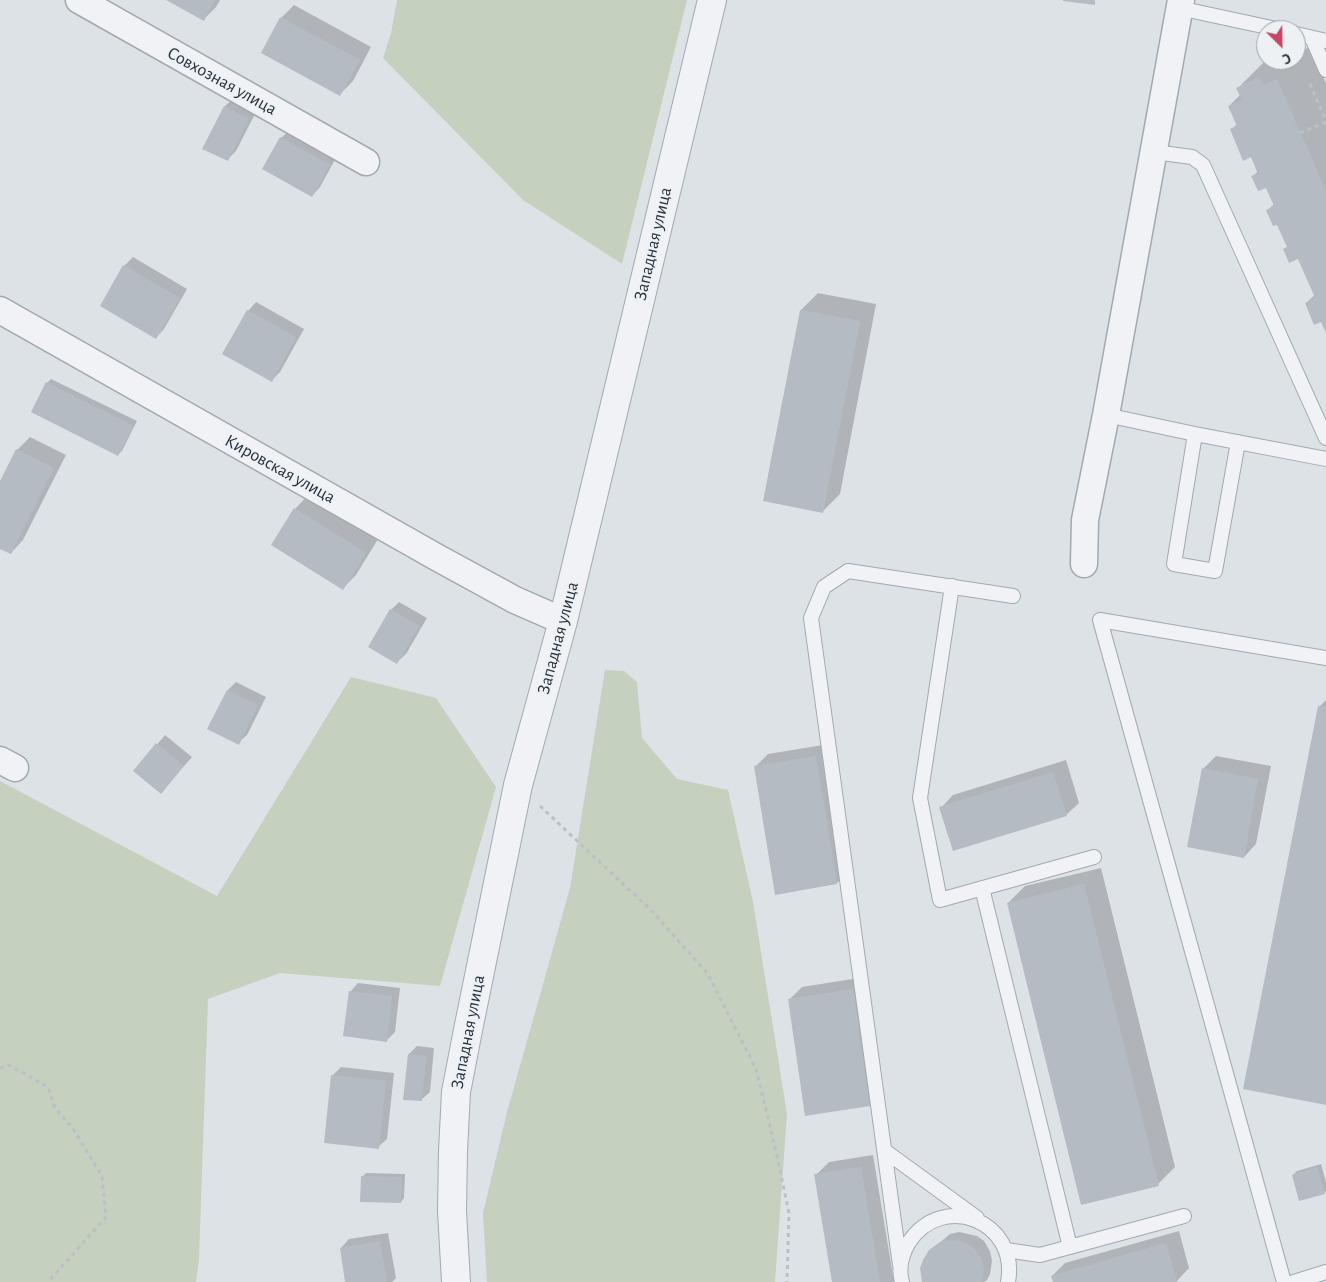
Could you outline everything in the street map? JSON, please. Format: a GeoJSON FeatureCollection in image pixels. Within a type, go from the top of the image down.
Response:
{"type":"FeatureCollection","features":[{"type":"Feature","properties":{"kind":"street","name":"Совхозная улица"},"geometry":{"type":"LineString","coordinates":[[79,0],[366,162]]}},
{"type":"Feature","properties":{"kind":"street","name":"Западная улица"},"geometry":{"type":"LineString","coordinates":[[456,1282],[452,1211],[456,1092],[518,785],[563,621],[712,0]]}},
{"type":"Feature","properties":{"kind":"street"},"geometry":{"type":"LineString","coordinates":[[1084,564],[1084,520],[1106,415],[1180,4]]}},
{"type":"Feature","properties":{"kind":"street","name":"Кировская улица"},"geometry":{"type":"LineString","coordinates":[[0,310],[429,553],[515,600],[563,621]]}},
{"type":"Feature","properties":{"kind":"lane"},"geometry":{"type":"LineString","coordinates":[[1180,4],[1256,24]]}},
{"type":"Feature","properties":{"kind":"lane"},"geometry":{"type":"LineString","coordinates":[[1306,36],[1326,41]]}},
{"type":"Feature","properties":{"kind":"lane"},"geometry":{"type":"LineString","coordinates":[[1312,38],[1326,70]]}},
{"type":"Feature","properties":{"kind":"lane"},"geometry":{"type":"LineString","coordinates":[[1154,152],[1192,157],[1203,165],[1326,438]]}},
{"type":"Feature","properties":{"kind":"lane"},"geometry":{"type":"LineString","coordinates":[[1106,415],[1324,459],[1326,444]]}},
{"type":"Feature","properties":{"kind":"lane"},"geometry":{"type":"LineString","coordinates":[[1194,434],[1174,564],[1215,571],[1238,442]]}},
{"type":"Feature","properties":{"kind":"lane"},"geometry":{"type":"LineString","coordinates":[[902,1282],[811,618],[824,587],[848,571],[1013,596]]}},
{"type":"Feature","properties":{"kind":"lane"},"geometry":{"type":"LineString","coordinates":[[952,586],[920,798],[940,900],[1094,857]]}},
{"type":"Feature","properties":{"kind":"lane"},"geometry":{"type":"LineString","coordinates":[[1284,1282],[1100,620],[1326,658]]}},
{"type":"Feature","properties":{"kind":"lane"},"geometry":{"type":"LineString","coordinates":[[982,888],[1070,1247]]}},
{"type":"Feature","properties":{"kind":"lane"},"geometry":{"type":"LineString","coordinates":[[885,1151],[996,1233],[1006,1250],[1010,1268],[1008,1282]]}},
{"type":"Feature","properties":{"kind":"lane"},"geometry":{"type":"LineString","coordinates":[[900,1265],[904,1250],[915,1233],[934,1220],[951,1216],[972,1218],[983,1223]]}},
{"type":"Feature","properties":{"kind":"lane"},"geometry":{"type":"LineString","coordinates":[[1006,1250],[1040,1255],[1184,1216]]}},
{"type":"Feature","properties":{"kind":"lane"},"geometry":{"type":"LineString","coordinates":[[1294,1282],[1326,1272]]}},
{"type":"Feature","properties":{"kind":"path"},"geometry":{"type":"LineString","coordinates":[[1300,133],[1326,121],[1306,78]]}},
{"type":"Feature","properties":{"kind":"path"},"geometry":{"type":"LineString","coordinates":[[518,785],[650,910],[708,974],[756,1070],[789,1214],[787,1282]]}},
{"type":"Feature","properties":{"kind":"path"},"geometry":{"type":"LineString","coordinates":[[0,1068],[9,1065],[48,1087],[56,1108],[72,1127],[102,1176],[106,1217],[48,1282]]}},
{"type":"Feature","properties":{"kind":"green space"},"geometry":{"type":"Polygon","coordinates":[[[397,0],[687,0],[622,264],[523,200],[383,58],[391,33],[397,0]]]}},
{"type":"Feature","properties":{"kind":"green space"},"geometry":{"type":"Polygon","coordinates":[[[605,670],[624,671],[637,682],[642,738],[677,779],[728,790],[753,902],[787,1114],[775,1282],[487,1282],[483,1213],[507,1112],[570,888],[605,670]]]}},
{"type":"Feature","properties":{"kind":"green space"},"geometry":{"type":"Polygon","coordinates":[[[351,677],[436,698],[496,787],[440,986],[280,973],[208,999],[199,1259],[196,1282],[0,1282],[0,781],[217,896],[351,677]]]}},
{"type":"Feature","properties":{"kind":"building"},"geometry":{"type":"Polygon","coordinates":[[[166,0],[215,0],[204,21],[166,0]]]}},
{"type":"Feature","properties":{"kind":"building"},"geometry":{"type":"Polygon","coordinates":[[[1095,0],[1095,5],[1063,1],[1095,0]]]}},
{"type":"Feature","properties":{"kind":"building"},"geometry":{"type":"Polygon","coordinates":[[[280,17],[360,60],[340,96],[261,53],[280,17]]]}},
{"type":"Feature","properties":{"kind":"building"},"geometry":{"type":"Polygon","coordinates":[[[1259,77],[1263,85],[1277,79],[1326,191],[1326,333],[1321,322],[1314,325],[1305,303],[1315,298],[1298,259],[1289,263],[1283,249],[1287,247],[1277,225],[1273,226],[1266,210],[1274,206],[1266,188],[1258,191],[1251,176],[1258,174],[1251,157],[1243,161],[1230,129],[1237,126],[1228,106],[1242,100],[1236,88],[1259,77]]]}},
{"type":"Feature","properties":{"kind":"building"},"geometry":{"type":"Polygon","coordinates":[[[224,106],[249,119],[228,161],[202,149],[224,106]]]}},
{"type":"Feature","properties":{"kind":"building"},"geometry":{"type":"Polygon","coordinates":[[[280,137],[330,165],[312,197],[262,169],[280,137]]]}},
{"type":"Feature","properties":{"kind":"building"},"geometry":{"type":"Polygon","coordinates":[[[123,265],[180,298],[156,339],[100,306],[123,265]]]}},
{"type":"Feature","properties":{"kind":"building"},"geometry":{"type":"Polygon","coordinates":[[[247,310],[296,337],[272,382],[222,354],[247,310]]]}},
{"type":"Feature","properties":{"kind":"building"},"geometry":{"type":"Polygon","coordinates":[[[800,310],[860,321],[823,513],[763,501],[800,310]]]}},
{"type":"Feature","properties":{"kind":"building"},"geometry":{"type":"Polygon","coordinates":[[[46,382],[134,426],[118,456],[31,412],[46,382]]]}},
{"type":"Feature","properties":{"kind":"building"},"geometry":{"type":"Polygon","coordinates":[[[16,449],[54,468],[11,554],[0,549],[0,481],[16,449]]]}},
{"type":"Feature","properties":{"kind":"building"},"geometry":{"type":"Polygon","coordinates":[[[294,508],[366,553],[343,590],[271,545],[294,508]]]}},
{"type":"Feature","properties":{"kind":"building"},"geometry":{"type":"Polygon","coordinates":[[[390,609],[419,626],[397,664],[368,647],[390,609]]]}},
{"type":"Feature","properties":{"kind":"building"},"geometry":{"type":"Polygon","coordinates":[[[227,690],[258,705],[239,745],[207,729],[227,690]]]}},
{"type":"Feature","properties":{"kind":"building"},"geometry":{"type":"Polygon","coordinates":[[[1318,706],[1326,707],[1326,1105],[1243,1089],[1318,706]]]}},
{"type":"Feature","properties":{"kind":"building"},"geometry":{"type":"Polygon","coordinates":[[[156,743],[184,766],[161,794],[133,771],[156,743]]]}},
{"type":"Feature","properties":{"kind":"building"},"geometry":{"type":"Polygon","coordinates":[[[816,756],[837,884],[775,895],[754,766],[816,756]]]}},
{"type":"Feature","properties":{"kind":"building"},"geometry":{"type":"Polygon","coordinates":[[[1202,768],[1258,779],[1244,858],[1187,847],[1202,768]]]}},
{"type":"Feature","properties":{"kind":"building"},"geometry":{"type":"Polygon","coordinates":[[[1053,772],[1067,816],[953,851],[939,807],[1053,772]]]}},
{"type":"Feature","properties":{"kind":"building"},"geometry":{"type":"Polygon","coordinates":[[[1084,884],[1159,1186],[1081,1205],[1007,903],[1084,884]]]}},
{"type":"Feature","properties":{"kind":"building"},"geometry":{"type":"Polygon","coordinates":[[[853,989],[870,1106],[805,1116],[788,999],[853,989]]]}},
{"type":"Feature","properties":{"kind":"building"},"geometry":{"type":"Polygon","coordinates":[[[349,991],[392,996],[387,1042],[343,1036],[349,991]]]}},
{"type":"Feature","properties":{"kind":"building"},"geometry":{"type":"Polygon","coordinates":[[[408,1054],[426,1056],[422,1101],[403,1100],[408,1054]]]}},
{"type":"Feature","properties":{"kind":"building"},"geometry":{"type":"Polygon","coordinates":[[[331,1075],[386,1081],[379,1149],[324,1143],[331,1075]]]}},
{"type":"Feature","properties":{"kind":"building"},"geometry":{"type":"Polygon","coordinates":[[[861,1167],[880,1282],[832,1282],[814,1174],[861,1167]]]}},
{"type":"Feature","properties":{"kind":"building"},"geometry":{"type":"Polygon","coordinates":[[[1317,1167],[1325,1194],[1299,1201],[1292,1175],[1317,1167]]]}},
{"type":"Feature","properties":{"kind":"building"},"geometry":{"type":"Polygon","coordinates":[[[361,1176],[402,1177],[401,1203],[360,1202],[361,1176]]]}},
{"type":"Feature","properties":{"kind":"building"},"geometry":{"type":"Polygon","coordinates":[[[950,1240],[962,1241],[976,1250],[982,1260],[984,1270],[982,1282],[922,1282],[920,1268],[929,1250],[940,1242],[950,1240]]]}},
{"type":"Feature","properties":{"kind":"building"},"geometry":{"type":"Polygon","coordinates":[[[380,1241],[387,1282],[345,1282],[340,1248],[380,1241]]]}},
{"type":"Feature","properties":{"kind":"building"},"geometry":{"type":"Polygon","coordinates":[[[1166,1243],[1177,1282],[1053,1282],[1051,1276],[1166,1243]]]}}]}
